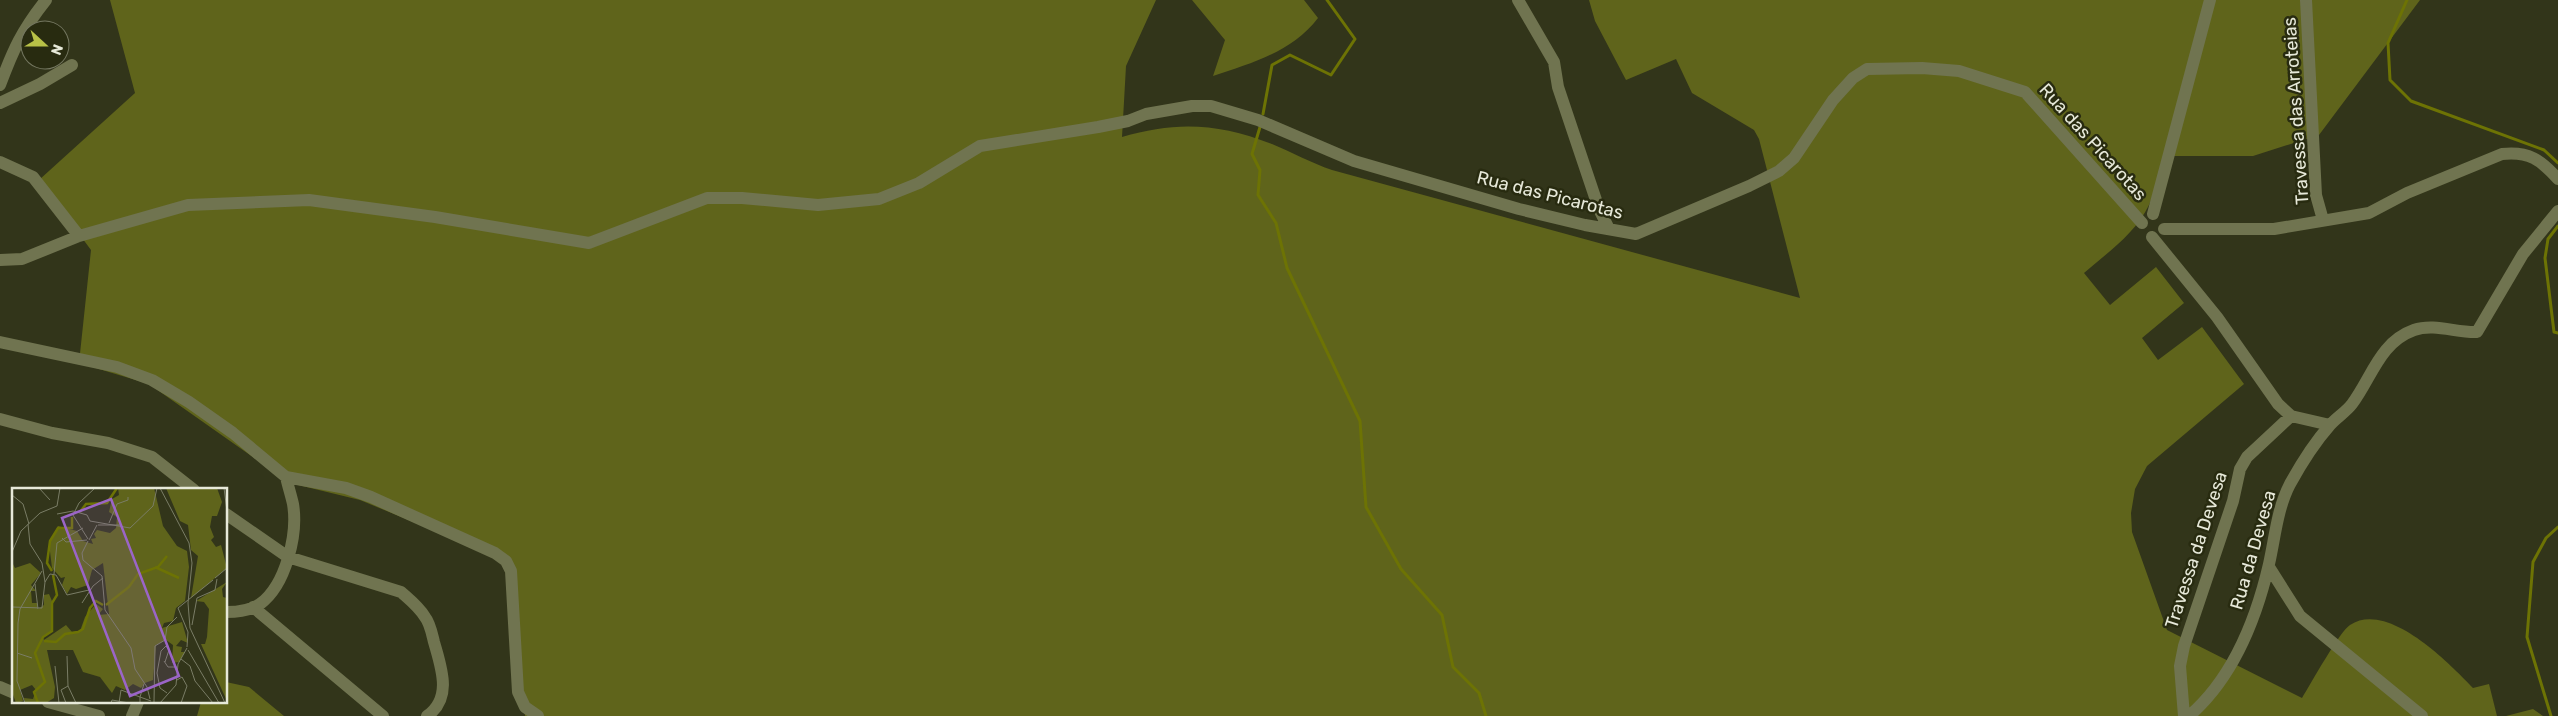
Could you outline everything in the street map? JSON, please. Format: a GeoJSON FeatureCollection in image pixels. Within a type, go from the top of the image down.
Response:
{"type":"FeatureCollection","features":[{"type":"Feature","properties":{"kind":"street"},"geometry":{"type":"LineString","coordinates":[[0,85],[12,51],[25,27],[46,0]]}},
{"type":"Feature","properties":{"kind":"street"},"geometry":{"type":"LineString","coordinates":[[1518,0],[1554,62],[1558,88],[1599,209],[1609,229]]}},
{"type":"Feature","properties":{"kind":"street"},"geometry":{"type":"LineString","coordinates":[[2154,214],[2210,0]]}},
{"type":"Feature","properties":{"kind":"street","name":"Travessa das Arroteias"},"geometry":{"type":"LineString","coordinates":[[2306,0],[2316,195],[2324,220]]}},
{"type":"Feature","properties":{"kind":"street"},"geometry":{"type":"LineString","coordinates":[[0,103],[40,84],[72,65]]}},
{"type":"Feature","properties":{"kind":"street","name":"Rua das Picarotas"},"geometry":{"type":"LineString","coordinates":[[0,260],[22,259],[78,236],[188,204],[309,200],[435,217],[589,243],[707,198],[742,198],[818,205],[879,199],[919,183],[980,146],[1098,127],[1192,106],[1211,106],[1258,120],[1354,161],[1519,209],[1636,234],[1749,186],[1779,171],[1794,158],[1833,100],[1853,78],[1867,69],[1922,68],[1959,71],[2025,92],[2142,223]]}},
{"type":"Feature","properties":{"kind":"street"},"geometry":{"type":"LineString","coordinates":[[2164,229],[2274,228],[2369,213],[2407,193],[2502,154],[2518,152],[2544,162],[2558,179]]}},
{"type":"Feature","properties":{"kind":"street"},"geometry":{"type":"LineString","coordinates":[[0,162],[33,176],[78,236]]}},
{"type":"Feature","properties":{"kind":"street","name":"Rua da Devesa"},"geometry":{"type":"LineString","coordinates":[[2189,716],[2208,700],[2239,652],[2268,567],[2279,512],[2290,485],[2307,456],[2330,425],[2352,405],[2390,344],[2414,330],[2430,327],[2477,332],[2523,254],[2558,211]]}},
{"type":"Feature","properties":{"kind":"street"},"geometry":{"type":"LineString","coordinates":[[2152,237],[2160,234],[2164,229],[2162,219],[2154,214],[2146,216],[2142,223],[2144,232],[2152,237],[2217,317],[2278,404],[2291,416],[2330,425]]}},
{"type":"Feature","properties":{"kind":"street"},"geometry":{"type":"LineString","coordinates":[[0,342],[117,367],[152,380],[189,402],[225,428],[286,477],[346,488],[495,553],[506,561],[511,572],[514,596],[518,692],[526,707],[538,716]]}},
{"type":"Feature","properties":{"kind":"street","name":"Travessa da Devesa"},"geometry":{"type":"LineString","coordinates":[[2184,716],[2180,666],[2184,646],[2233,500],[2240,469],[2247,457],[2291,416]]}},
{"type":"Feature","properties":{"kind":"street"},"geometry":{"type":"LineString","coordinates":[[0,419],[52,433],[108,443],[152,458],[191,488]]}},
{"type":"Feature","properties":{"kind":"street"},"geometry":{"type":"LineString","coordinates":[[228,612],[243,612],[260,604],[277,586],[288,557],[292,536],[293,505],[286,477]]}},
{"type":"Feature","properties":{"kind":"street"},"geometry":{"type":"LineString","coordinates":[[228,515],[288,557],[401,592],[414,603],[427,618],[444,682],[442,697],[434,712],[427,716]]}},
{"type":"Feature","properties":{"kind":"street"},"geometry":{"type":"LineString","coordinates":[[2268,567],[2300,616],[2422,716]]}},
{"type":"Feature","properties":{"kind":"street"},"geometry":{"type":"LineString","coordinates":[[253,607],[383,716]]}},
{"type":"Feature","properties":{"kind":"street"},"geometry":{"type":"LineString","coordinates":[[0,687],[12,692]]}},
{"type":"Feature","properties":{"kind":"street"},"geometry":{"type":"LineString","coordinates":[[55,704],[99,716]]}},
{"type":"Feature","properties":{"kind":"street"},"geometry":{"type":"LineString","coordinates":[[132,716],[137,704]]}},
{"type":"Feature","properties":{"kind":"green space"},"geometry":{"type":"Polygon","coordinates":[[[110,0],[1156,0],[1126,66],[1122,137],[1161,128],[1179,127],[1215,128],[1233,132],[1272,144],[1332,170],[1800,298],[1759,139],[1754,130],[1692,93],[1676,59],[1626,80],[1595,21],[1589,0],[2420,0],[2319,135],[2253,156],[2163,156],[2149,205],[2143,215],[2129,234],[2084,273],[2110,305],[2156,267],[2184,303],[2142,338],[2158,360],[2202,327],[2244,384],[2147,466],[2135,489],[2131,513],[2132,532],[2167,630],[2302,698],[2345,629],[2350,625],[2365,620],[2382,621],[2400,628],[2417,638],[2434,651],[2473,688],[2489,684],[2497,716],[525,716],[514,578],[498,557],[360,500],[290,483],[149,384],[79,363],[91,250],[39,180],[135,93],[110,0]]]}},
{"type":"Feature","properties":{"kind":"green space"},"geometry":{"type":"Polygon","coordinates":[[[1192,0],[1304,0],[1318,18],[1308,30],[1284,48],[1257,61],[1213,76],[1225,40],[1192,0]]]}},
{"type":"Feature","properties":{"kind":"green space"},"geometry":{"type":"Polygon","coordinates":[[[228,682],[249,687],[284,716],[197,716],[200,704],[228,704],[228,682]]]}},
{"type":"Feature","properties":{"kind":"green space"},"geometry":{"type":"Polygon","coordinates":[[[2533,709],[2543,716],[2506,716],[2533,709]]]}},
{"type":"Feature","properties":{"kind":"waterway"},"geometry":{"type":"LineString","coordinates":[[1263,114],[1272,65],[1290,55],[1331,75],[1355,39],[1327,0]]}},
{"type":"Feature","properties":{"kind":"waterway"},"geometry":{"type":"LineString","coordinates":[[2407,0],[2388,43],[2390,80],[2411,101],[2544,150],[2558,163]]}},
{"type":"Feature","properties":{"kind":"waterway"},"geometry":{"type":"LineString","coordinates":[[1260,127],[1252,154],[1260,170],[1258,195],[1276,223],[1287,268],[1360,421],[1366,507],[1401,569],[1442,615],[1453,667],[1479,693],[1486,716]]}},
{"type":"Feature","properties":{"kind":"waterway"},"geometry":{"type":"LineString","coordinates":[[2558,226],[2548,239],[2545,258],[2554,332],[2558,333]]}},
{"type":"Feature","properties":{"kind":"waterway"},"geometry":{"type":"LineString","coordinates":[[2551,716],[2527,637],[2533,562],[2546,538],[2558,527]]}}]}
